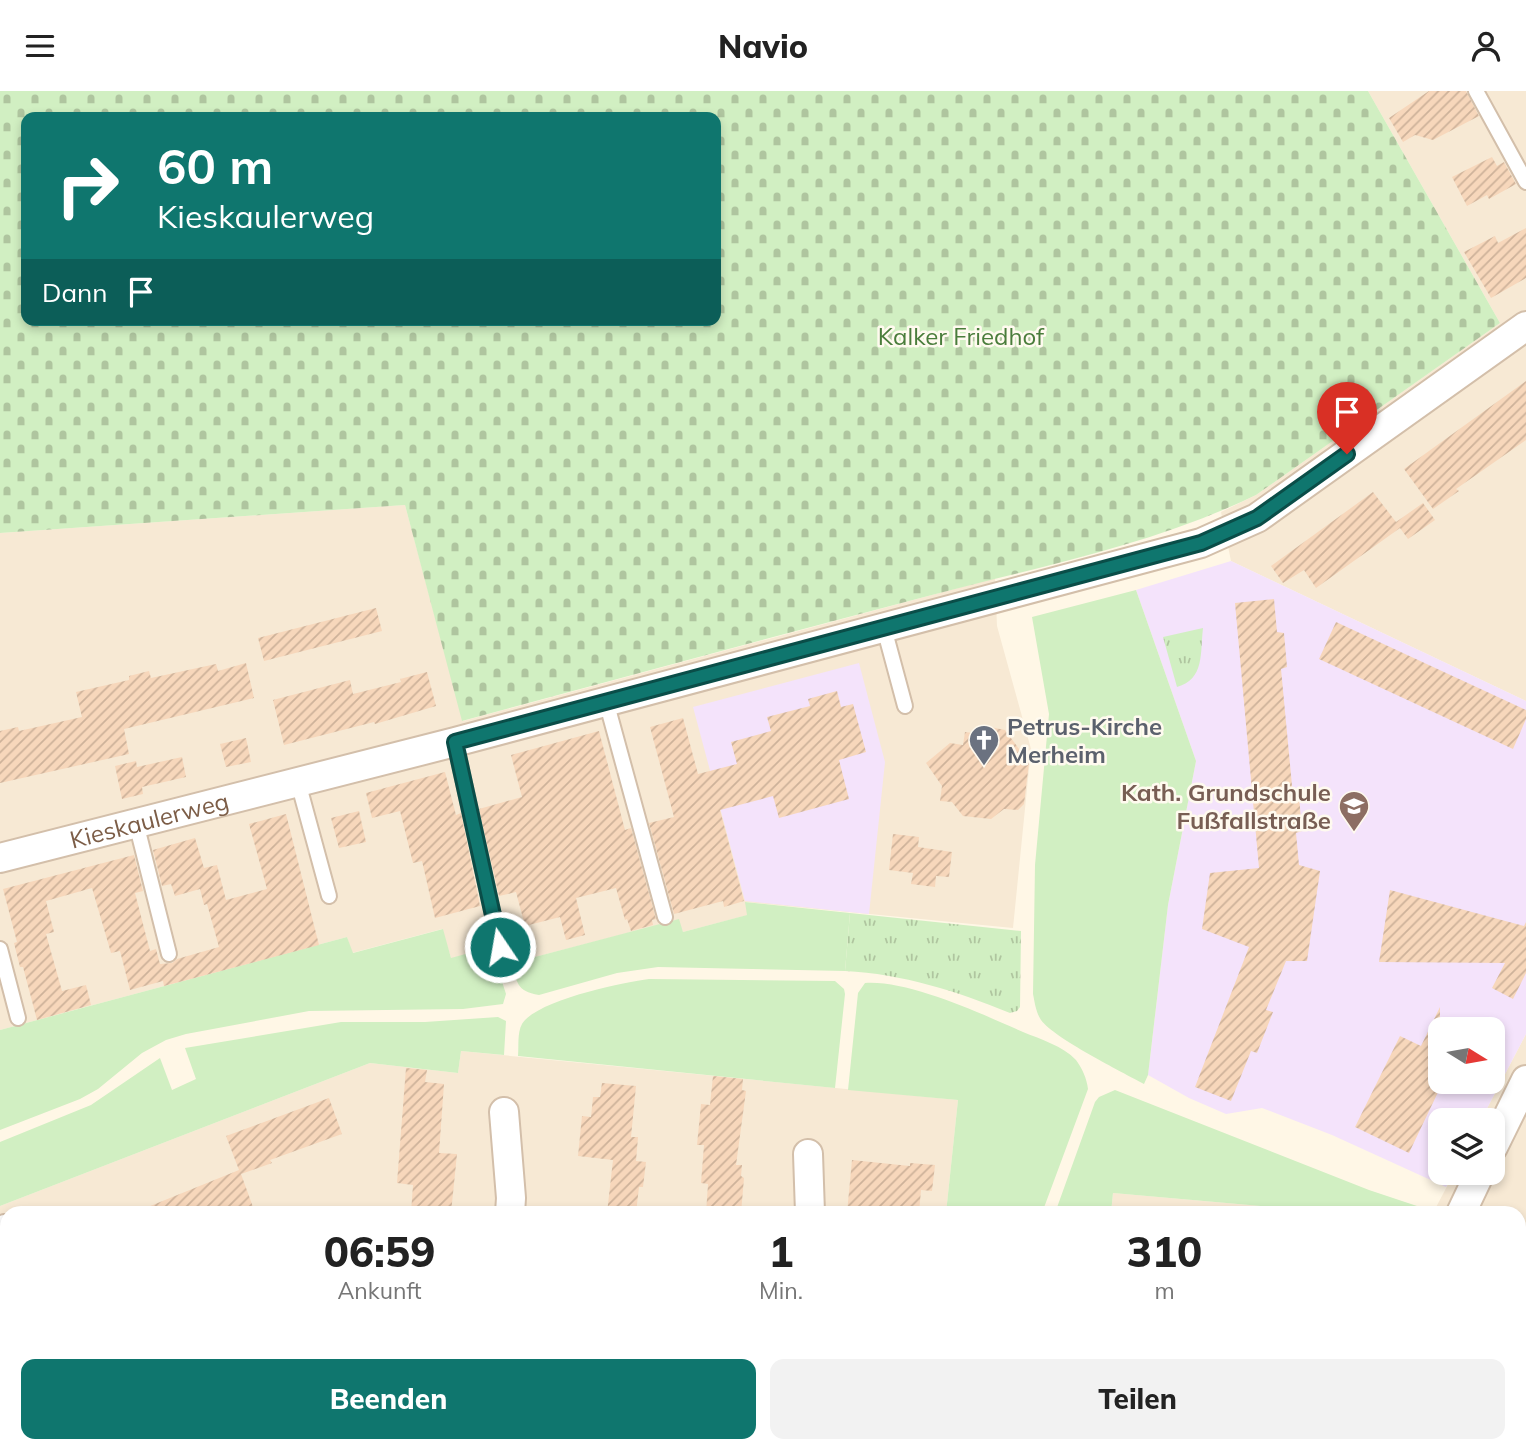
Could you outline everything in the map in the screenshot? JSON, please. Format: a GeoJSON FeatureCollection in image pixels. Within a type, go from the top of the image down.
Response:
{"type":"FeatureCollection","features":[{"type":"Feature","properties":{"kind":"street","name":"Kieskaulerweg"},"geometry":{"type":"LineString","coordinates":[[0,858],[455,742],[1201,543],[1257,518],[1526,326]]}},
{"type":"Feature","properties":{"kind":"street"},"geometry":{"type":"LineString","coordinates":[[1505,1123],[1526,1080]]}},
{"type":"Feature","properties":{"kind":"street"},"geometry":{"type":"LineString","coordinates":[[504,1112],[510,1206]]}},
{"type":"Feature","properties":{"kind":"street"},"geometry":{"type":"LineString","coordinates":[[808,1154],[810,1206]]}},
{"type":"Feature","properties":{"kind":"street"},"geometry":{"type":"LineString","coordinates":[[1464,1206],[1474,1185]]}},
{"type":"Feature","properties":{"kind":"lane"},"geometry":{"type":"LineString","coordinates":[[1476,91],[1526,182]]}},
{"type":"Feature","properties":{"kind":"lane"},"geometry":{"type":"LineString","coordinates":[[884,628],[905,706]]}},
{"type":"Feature","properties":{"kind":"lane"},"geometry":{"type":"LineString","coordinates":[[606,701],[665,917]]}},
{"type":"Feature","properties":{"kind":"lane"},"geometry":{"type":"LineString","coordinates":[[455,742],[500,947]]}},
{"type":"Feature","properties":{"kind":"lane"},"geometry":{"type":"LineString","coordinates":[[298,782],[329,896]]}},
{"type":"Feature","properties":{"kind":"lane"},"geometry":{"type":"LineString","coordinates":[[136,823],[169,954]]}},
{"type":"Feature","properties":{"kind":"lane"},"geometry":{"type":"LineString","coordinates":[[0,949],[18,1018]]}},
{"type":"Feature","properties":{"kind":"shaded area"},"geometry":{"type":"Polygon","coordinates":[[[1368,91],[1526,91],[1526,701],[1231,561],[1221,512],[1256,495],[1500,323],[1368,91]]]}},
{"type":"Feature","properties":{"kind":"shaded area"},"geometry":{"type":"Polygon","coordinates":[[[405,505],[463,721],[995,578],[997,626],[1031,749],[1013,928],[746,902],[748,915],[683,932],[678,920],[496,967],[451,958],[442,929],[352,953],[347,937],[0,1030],[0,533],[405,505]]]}},
{"type":"Feature","properties":{"kind":"shaded area","name":"Kath. Grundschule Fußfallstraße"},"geometry":{"type":"Polygon","coordinates":[[[1231,561],[1526,701],[1526,1034],[1505,1074],[1505,1017],[1428,1017],[1428,1094],[1495,1094],[1487,1108],[1428,1108],[1428,1179],[1332,1135],[1262,1108],[1226,1114],[1189,1098],[1148,1075],[1168,905],[1196,761],[1136,590],[1231,561]]]}},
{"type":"Feature","properties":{"kind":"shaded area"},"geometry":{"type":"Polygon","coordinates":[[[859,663],[885,762],[869,914],[745,901],[693,707],[859,663]]]}},
{"type":"Feature","properties":{"kind":"shaded area"},"geometry":{"type":"Polygon","coordinates":[[[1526,1034],[1526,1206],[1437,1206],[1448,1185],[1505,1185],[1505,1108],[1487,1108],[1495,1094],[1505,1094],[1505,1074],[1526,1034]]]}},
{"type":"Feature","properties":{"kind":"shaded area"},"geometry":{"type":"Polygon","coordinates":[[[461,1051],[958,1100],[947,1206],[0,1206],[370,1063],[458,1073],[461,1051]]]}},
{"type":"Feature","properties":{"kind":"shaded area"},"geometry":{"type":"Polygon","coordinates":[[[1113,1193],[1262,1206],[1112,1206],[1113,1193]]]}},
{"type":"Feature","properties":{"kind":"green space","name":"Kalker Friedhof"},"geometry":{"type":"Polygon","coordinates":[[[0,91],[1368,91],[1500,323],[1256,495],[1217,513],[1095,553],[462,721],[405,505],[0,533],[0,91]]]}},
{"type":"Feature","properties":{"kind":"green space"},"geometry":{"type":"Polygon","coordinates":[[[1136,590],[1196,761],[1168,905],[1148,1075],[1144,1084],[1059,1036],[1039,1017],[1033,994],[1035,865],[1049,714],[1032,617],[1136,590]]]}},
{"type":"Feature","properties":{"kind":"green space"},"geometry":{"type":"Polygon","coordinates":[[[1203,628],[1197,671],[1186,683],[1177,687],[1163,637],[1203,628]]]}},
{"type":"Feature","properties":{"kind":"green space"},"geometry":{"type":"Polygon","coordinates":[[[745,902],[850,913],[845,971],[658,967],[617,973],[539,995],[526,991],[517,980],[512,963],[679,919],[683,932],[747,915],[745,902]]]}},
{"type":"Feature","properties":{"kind":"green space"},"geometry":{"type":"Polygon","coordinates":[[[850,913],[1021,931],[1020,1007],[1010,1013],[929,985],[888,976],[845,971],[850,913]]]}},
{"type":"Feature","properties":{"kind":"green space"},"geometry":{"type":"Polygon","coordinates":[[[443,929],[451,958],[491,947],[506,994],[503,1004],[463,1009],[309,1011],[186,1034],[166,1040],[142,1053],[98,1089],[80,1099],[0,1130],[0,1030],[347,937],[353,953],[443,929]]]}},
{"type":"Feature","properties":{"kind":"green space"},"geometry":{"type":"Polygon","coordinates":[[[649,979],[835,981],[844,989],[845,994],[835,1088],[518,1056],[520,1028],[530,1016],[561,1000],[649,979]]]}},
{"type":"Feature","properties":{"kind":"green space"},"geometry":{"type":"Polygon","coordinates":[[[865,983],[924,992],[1051,1043],[1076,1060],[1087,1081],[1088,1089],[1045,1206],[947,1206],[958,1100],[848,1090],[858,993],[865,983]]]}},
{"type":"Feature","properties":{"kind":"green space"},"geometry":{"type":"Polygon","coordinates":[[[498,1017],[506,1021],[504,1055],[461,1051],[458,1073],[370,1063],[0,1206],[0,1142],[91,1105],[160,1058],[172,1090],[196,1079],[185,1048],[341,1022],[425,1022],[498,1017]]]}},
{"type":"Feature","properties":{"kind":"green space"},"geometry":{"type":"Polygon","coordinates":[[[1115,1090],[1369,1190],[1417,1206],[1262,1206],[1113,1193],[1112,1206],[1058,1206],[1099,1097],[1115,1090]]]}},
{"type":"Feature","properties":{"kind":"building"},"geometry":{"type":"Polygon","coordinates":[[[1429,91],[1466,91],[1479,116],[1433,140],[1415,135],[1403,142],[1389,118],[1429,91]]]}},
{"type":"Feature","properties":{"kind":"building"},"geometry":{"type":"Polygon","coordinates":[[[1492,157],[1497,166],[1504,162],[1516,184],[1489,199],[1487,195],[1467,206],[1452,177],[1492,157]]]}},
{"type":"Feature","properties":{"kind":"building"},"geometry":{"type":"Polygon","coordinates":[[[1526,228],[1526,278],[1491,298],[1464,252],[1495,236],[1498,243],[1526,228]]]}},
{"type":"Feature","properties":{"kind":"building"},"geometry":{"type":"Polygon","coordinates":[[[1526,381],[1526,440],[1456,489],[1459,491],[1433,509],[1404,469],[1526,381]]]}},
{"type":"Feature","properties":{"kind":"building"},"geometry":{"type":"Polygon","coordinates":[[[1373,492],[1396,522],[1423,503],[1435,520],[1408,539],[1400,528],[1316,588],[1304,570],[1283,583],[1271,566],[1373,492]]]}},
{"type":"Feature","properties":{"kind":"building"},"geometry":{"type":"Polygon","coordinates":[[[1274,599],[1277,632],[1284,633],[1287,667],[1281,669],[1293,796],[1299,796],[1302,831],[1296,833],[1299,865],[1320,871],[1307,961],[1286,961],[1266,1010],[1273,1012],[1257,1053],[1251,1051],[1231,1101],[1195,1087],[1249,947],[1202,929],[1210,873],[1259,868],[1235,603],[1274,599]]]}},
{"type":"Feature","properties":{"kind":"building"},"geometry":{"type":"Polygon","coordinates":[[[376,608],[382,631],[264,661],[258,638],[376,608]]]}},
{"type":"Feature","properties":{"kind":"building"},"geometry":{"type":"Polygon","coordinates":[[[1336,622],[1526,710],[1526,719],[1513,749],[1319,659],[1336,622]]]}},
{"type":"Feature","properties":{"kind":"building"},"geometry":{"type":"Polygon","coordinates":[[[246,663],[254,698],[124,729],[129,754],[0,783],[0,731],[18,727],[19,731],[82,717],[76,692],[129,680],[129,676],[149,671],[151,678],[216,664],[218,671],[246,663]]]}},
{"type":"Feature","properties":{"kind":"building"},"geometry":{"type":"Polygon","coordinates":[[[427,672],[436,706],[375,724],[374,722],[284,745],[273,700],[350,680],[353,694],[401,682],[400,679],[427,672]]]}},
{"type":"Feature","properties":{"kind":"building"},"geometry":{"type":"Polygon","coordinates":[[[837,691],[841,707],[853,704],[866,752],[839,760],[849,799],[779,818],[773,796],[720,810],[744,901],[724,907],[723,901],[674,914],[649,823],[674,817],[650,727],[683,718],[698,774],[737,764],[731,742],[771,731],[767,717],[810,706],[808,699],[837,691]]]}},
{"type":"Feature","properties":{"kind":"building","name":"Petrus-Kirche Merheim"},"geometry":{"type":"Polygon","coordinates":[[[990,727],[1005,730],[1022,753],[1030,754],[1024,804],[1018,810],[1004,809],[991,819],[963,816],[952,802],[940,801],[942,786],[926,763],[950,743],[963,745],[965,732],[988,735],[990,727]]]}},
{"type":"Feature","properties":{"kind":"building"},"geometry":{"type":"Polygon","coordinates":[[[599,731],[625,830],[631,828],[656,919],[652,920],[653,925],[631,931],[616,888],[576,898],[585,935],[566,940],[560,917],[525,926],[516,892],[499,896],[479,809],[522,797],[511,755],[599,731]]]}},
{"type":"Feature","properties":{"kind":"building"},"geometry":{"type":"Polygon","coordinates":[[[246,738],[251,762],[226,767],[220,744],[246,738]]]}},
{"type":"Feature","properties":{"kind":"building"},"geometry":{"type":"Polygon","coordinates":[[[182,757],[186,777],[142,787],[143,794],[122,799],[115,766],[136,761],[137,767],[182,757]]]}},
{"type":"Feature","properties":{"kind":"building"},"geometry":{"type":"Polygon","coordinates":[[[445,772],[456,815],[461,813],[480,906],[435,918],[422,861],[413,863],[400,811],[372,818],[366,793],[445,772]]]}},
{"type":"Feature","properties":{"kind":"building"},"geometry":{"type":"Polygon","coordinates":[[[359,811],[366,842],[339,848],[331,818],[359,811]]]}},
{"type":"Feature","properties":{"kind":"building"},"geometry":{"type":"Polygon","coordinates":[[[286,814],[319,945],[164,986],[163,981],[130,990],[120,951],[111,953],[92,888],[46,901],[54,932],[46,934],[62,991],[86,985],[91,1005],[37,1020],[23,967],[20,967],[14,943],[17,942],[3,889],[134,855],[143,891],[135,893],[150,951],[156,949],[160,964],[172,963],[177,959],[219,947],[200,889],[175,896],[171,884],[162,886],[153,850],[195,838],[204,868],[217,865],[226,900],[267,889],[249,824],[286,814]]]}},
{"type":"Feature","properties":{"kind":"building"},"geometry":{"type":"Polygon","coordinates":[[[893,834],[919,837],[918,847],[952,852],[949,877],[936,876],[935,887],[911,884],[913,873],[889,870],[893,834]]]}},
{"type":"Feature","properties":{"kind":"building"},"geometry":{"type":"Polygon","coordinates":[[[1390,890],[1524,926],[1526,922],[1526,973],[1513,999],[1492,988],[1505,963],[1379,962],[1390,890]]]}},
{"type":"Feature","properties":{"kind":"building"},"geometry":{"type":"Polygon","coordinates":[[[1428,1032],[1428,1094],[1437,1094],[1428,1108],[1409,1153],[1355,1127],[1400,1036],[1421,1046],[1428,1032]]]}},
{"type":"Feature","properties":{"kind":"building"},"geometry":{"type":"Polygon","coordinates":[[[406,1068],[427,1070],[425,1082],[444,1084],[439,1153],[457,1154],[452,1206],[412,1206],[413,1185],[397,1183],[406,1068]]]}},
{"type":"Feature","properties":{"kind":"building"},"geometry":{"type":"Polygon","coordinates":[[[713,1076],[743,1079],[742,1090],[746,1091],[736,1165],[742,1165],[741,1176],[744,1178],[742,1206],[706,1206],[708,1184],[701,1183],[704,1145],[697,1145],[701,1104],[710,1105],[713,1076]]]}},
{"type":"Feature","properties":{"kind":"building"},"geometry":{"type":"Polygon","coordinates":[[[602,1083],[636,1086],[631,1137],[638,1137],[636,1161],[646,1162],[643,1187],[639,1187],[637,1206],[608,1206],[613,1160],[578,1156],[582,1116],[591,1117],[593,1097],[600,1097],[602,1083]]]}},
{"type":"Feature","properties":{"kind":"building"},"geometry":{"type":"Polygon","coordinates":[[[329,1098],[342,1134],[270,1160],[272,1163],[241,1174],[253,1206],[150,1206],[239,1170],[226,1136],[329,1098]]]}},
{"type":"Feature","properties":{"kind":"building"},"geometry":{"type":"Polygon","coordinates":[[[852,1160],[910,1166],[910,1163],[935,1165],[932,1191],[921,1190],[920,1206],[848,1206],[852,1160]]]}},
{"type":"Feature","properties":{"kind":"place","name":"Petrus-Kirche Merheim"},"geometry":{"type":"Point","coordinates":[984,767]}},
{"type":"Feature","properties":{"kind":"place","name":"Kath. Grundschule Fußfallstraße"},"geometry":{"type":"Point","coordinates":[1354,833]}},
{"type":"Feature","properties":{"kind":"route"},"geometry":{"type":"LineString","coordinates":[[500,947],[455,742],[1201,543],[1257,518],[1347,454]]}}]}
